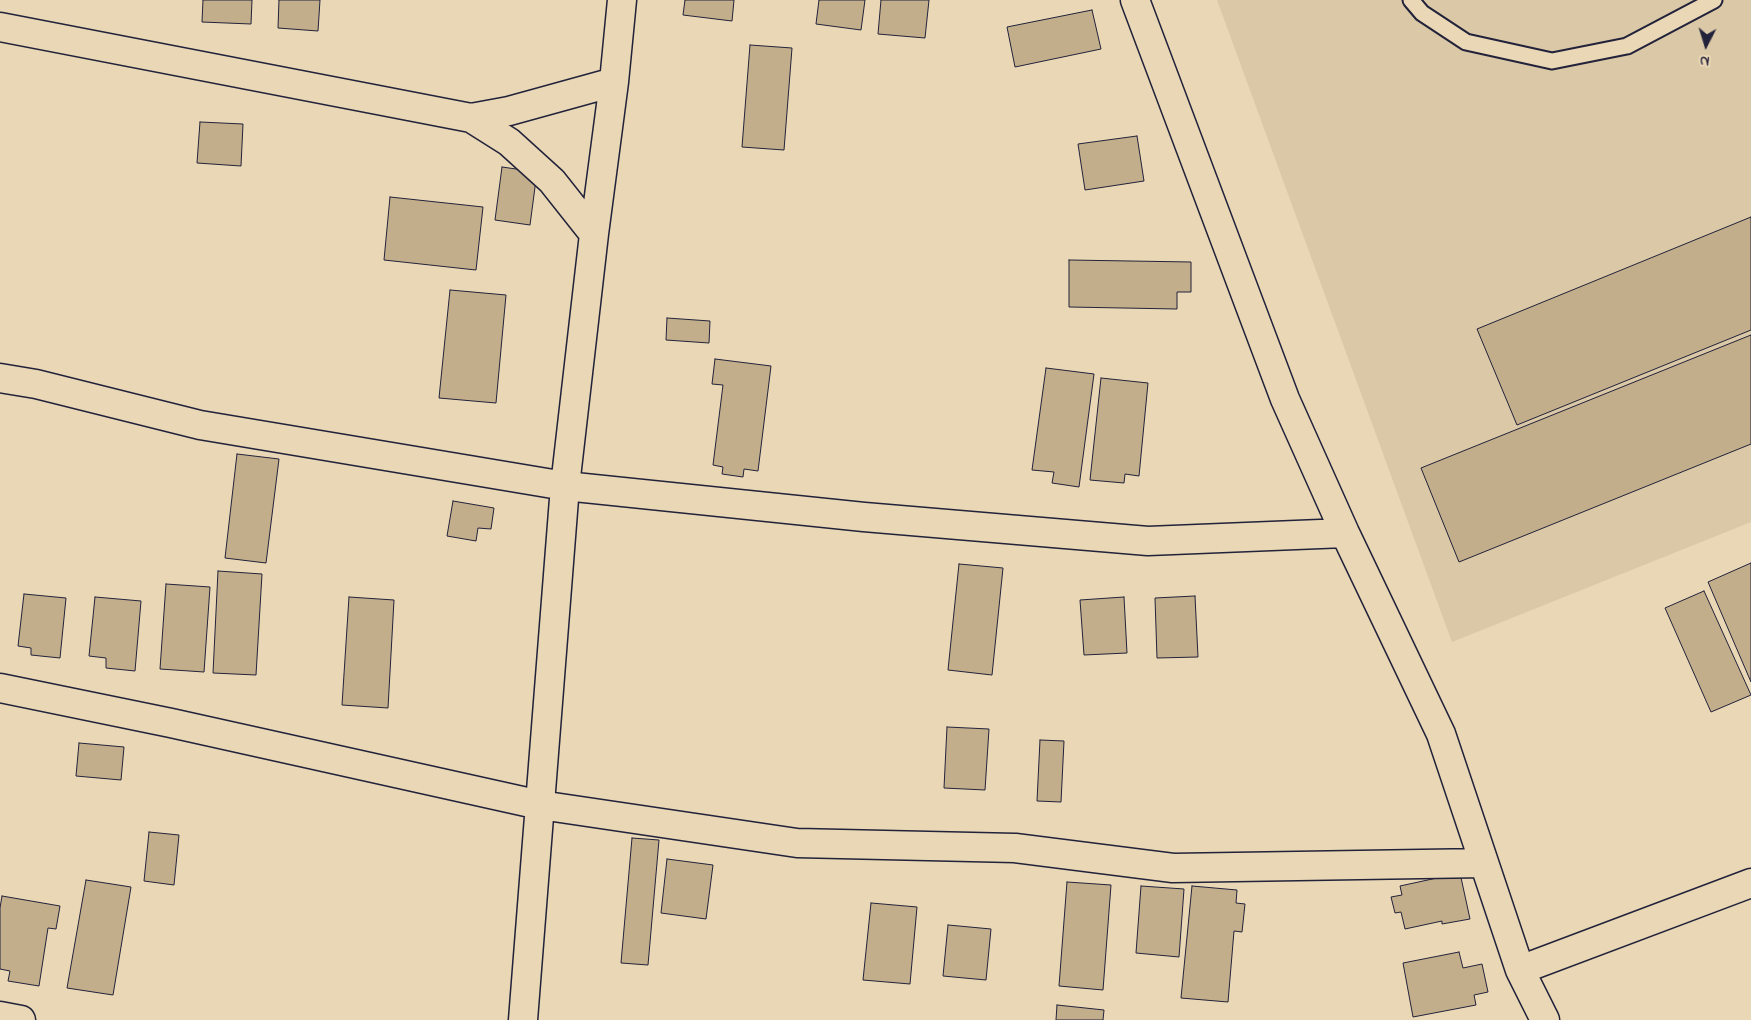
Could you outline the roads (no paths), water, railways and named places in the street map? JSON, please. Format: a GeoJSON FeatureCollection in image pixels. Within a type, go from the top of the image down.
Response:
{"type":"FeatureCollection","features":[{"type":"Feature","properties":{"kind":"street"},"geometry":{"type":"LineString","coordinates":[[523,1020],[565,486],[594,234],[614,82],[622,0]]}},
{"type":"Feature","properties":{"kind":"street"},"geometry":{"type":"LineString","coordinates":[[1135,0],[1285,399],[1345,533],[1441,734],[1520,970],[1545,1020]]}},
{"type":"Feature","properties":{"kind":"street"},"geometry":{"type":"LineString","coordinates":[[0,27],[471,118],[509,142],[552,181],[594,234]]}},
{"type":"Feature","properties":{"kind":"street"},"geometry":{"type":"LineString","coordinates":[[471,118],[509,111],[614,82]]}},
{"type":"Feature","properties":{"kind":"street"},"geometry":{"type":"LineString","coordinates":[[0,378],[36,384],[200,425],[565,486],[864,517],[1148,541],[1345,533]]}},
{"type":"Feature","properties":{"kind":"street"},"geometry":{"type":"LineString","coordinates":[[0,688],[171,723],[540,805],[797,843],[1015,848],[1173,868],[1484,864]]}},
{"type":"Feature","properties":{"kind":"street"},"geometry":{"type":"LineString","coordinates":[[1520,970],[1751,883]]}},
{"type":"Feature","properties":{"kind":"street"},"geometry":{"type":"LineString","coordinates":[[0,1016],[21,1020]]}},
{"type":"Feature","properties":{"kind":"lane"},"geometry":{"type":"LineString","coordinates":[[1411,0],[1422,13],[1466,42],[1552,61],[1627,46],[1714,0]]}}]}
